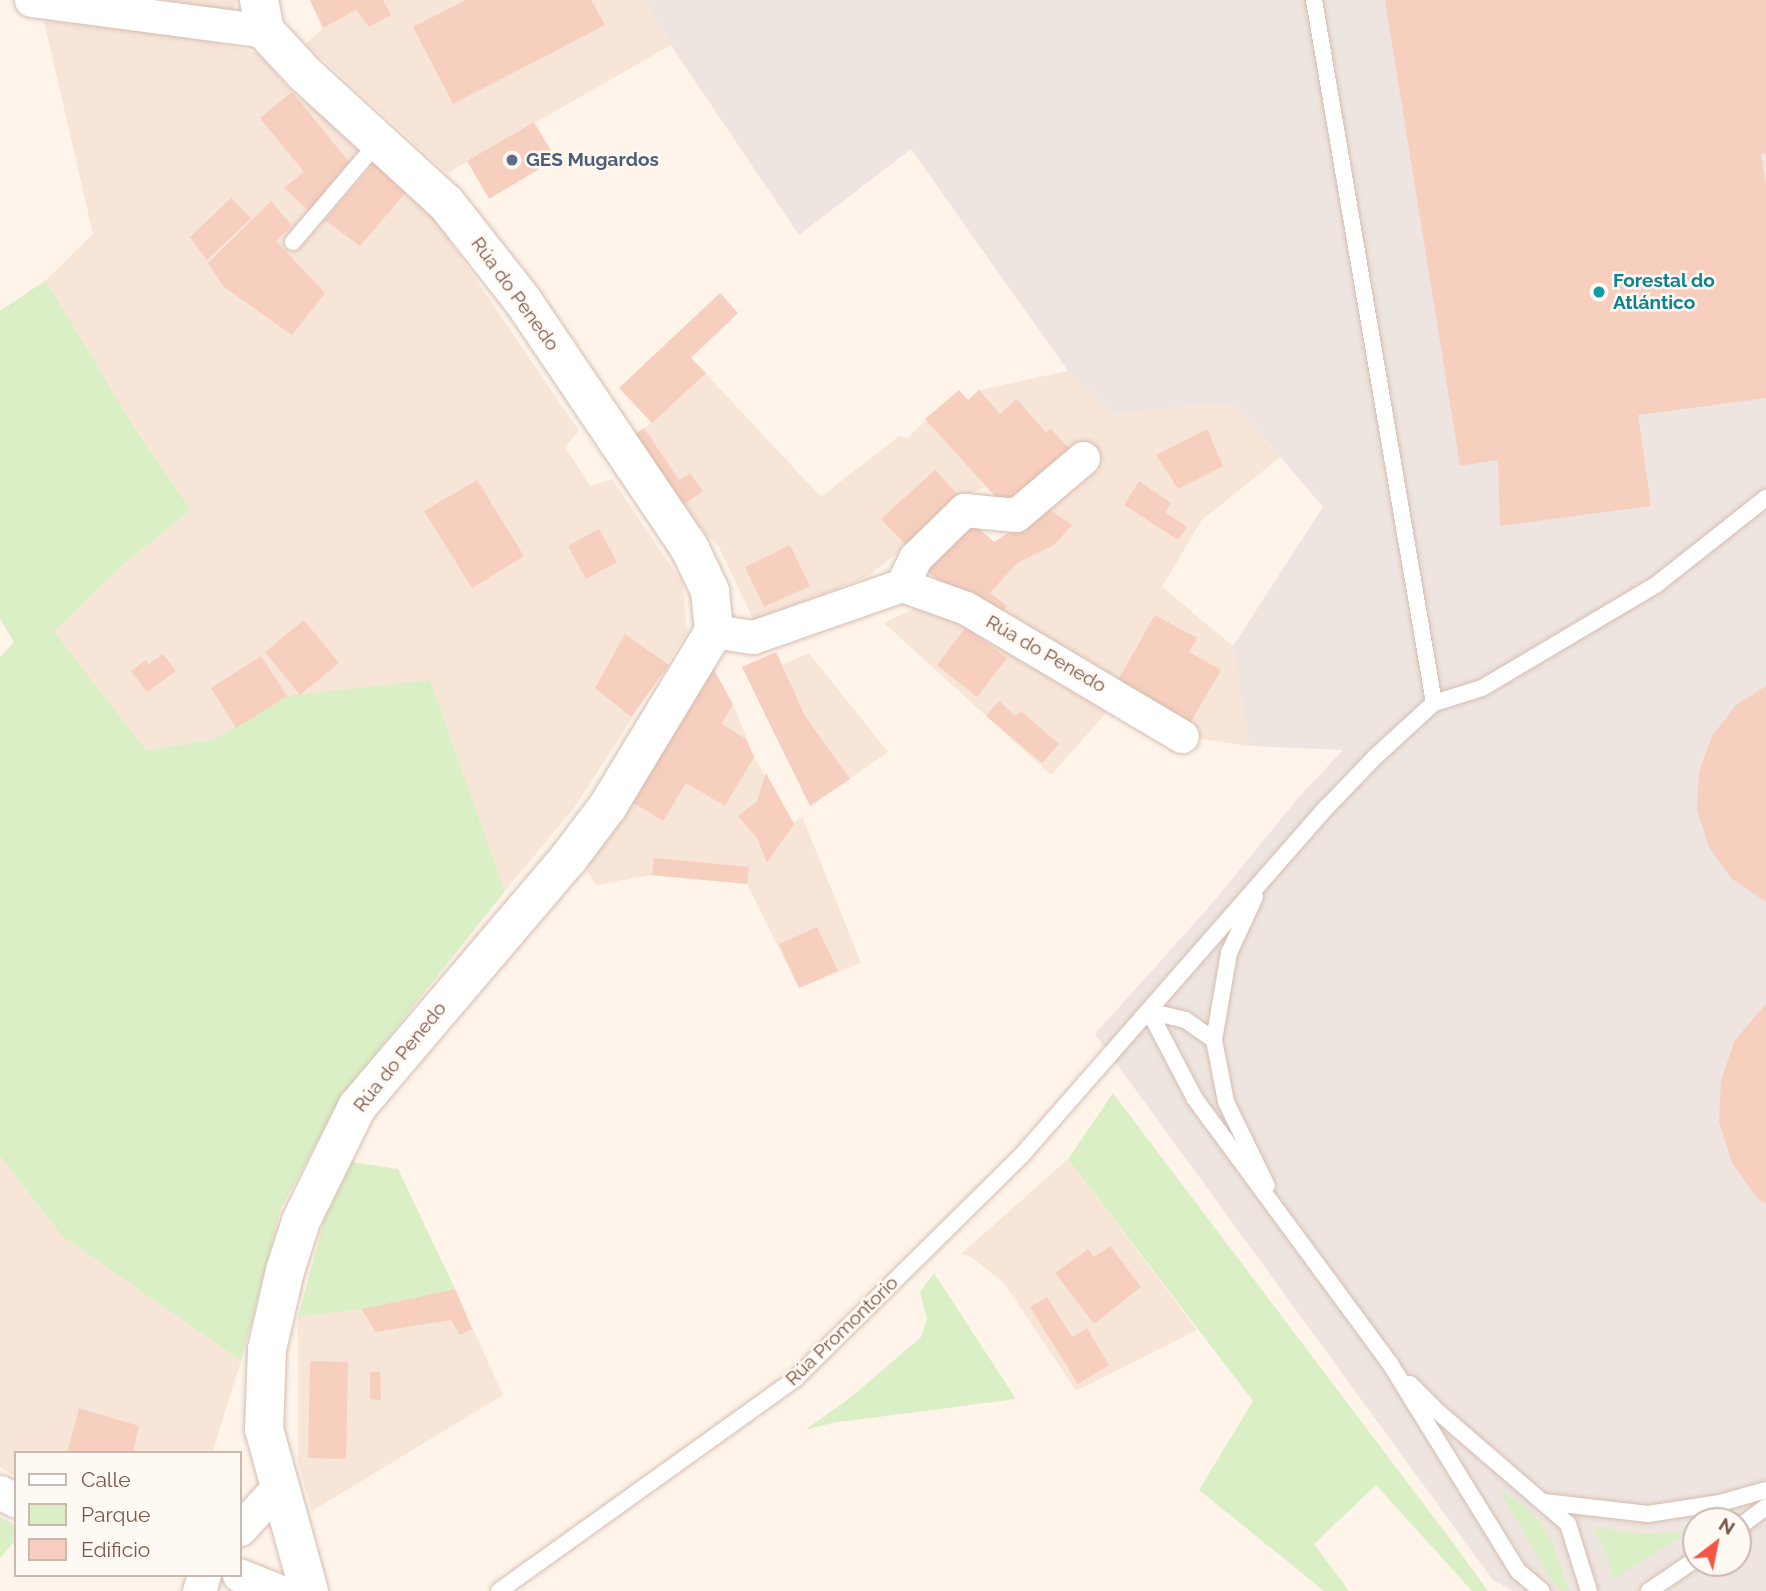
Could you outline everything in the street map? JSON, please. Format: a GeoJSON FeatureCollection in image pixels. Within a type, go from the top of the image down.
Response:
{"type":"FeatureCollection","features":[{"type":"Feature","properties":{"kind":"street"},"geometry":{"type":"LineString","coordinates":[[31,0],[262,16]]}},
{"type":"Feature","properties":{"kind":"street","name":"Rúa do Penedo"},"geometry":{"type":"LineString","coordinates":[[262,16],[305,74],[446,203],[523,301],[690,549],[710,592],[713,631],[608,806],[568,859],[357,1107],[322,1172],[301,1221],[285,1271],[267,1349],[264,1429],[309,1591]]}},
{"type":"Feature","properties":{"kind":"street"},"geometry":{"type":"LineString","coordinates":[[713,631],[753,637],[902,585],[915,558],[964,509],[1016,516],[1083,458]]}},
{"type":"Feature","properties":{"kind":"street","name":"Rúa do Penedo"},"geometry":{"type":"LineString","coordinates":[[902,585],[966,608],[1121,697],[1182,736]]}},
{"type":"Feature","properties":{"kind":"street"},"geometry":{"type":"LineString","coordinates":[[242,1527],[280,1485]]}},
{"type":"Feature","properties":{"kind":"street"},"geometry":{"type":"LineString","coordinates":[[242,1576],[279,1591]]}},
{"type":"Feature","properties":{"kind":"lane"},"geometry":{"type":"LineString","coordinates":[[1314,0],[1434,703],[1482,688],[1657,584],[1766,498]]}},
{"type":"Feature","properties":{"kind":"lane"},"geometry":{"type":"LineString","coordinates":[[293,242],[379,141]]}},
{"type":"Feature","properties":{"kind":"lane","name":"Rúa Promontorio"},"geometry":{"type":"LineString","coordinates":[[499,1591],[796,1378],[1022,1155],[1111,1051],[1356,777],[1434,703]]}},
{"type":"Feature","properties":{"kind":"lane"},"geometry":{"type":"LineString","coordinates":[[1264,879],[1229,953],[1214,1040],[1226,1102],[1285,1223]]}},
{"type":"Feature","properties":{"kind":"lane"},"geometry":{"type":"LineString","coordinates":[[1149,1011],[1185,1020],[1214,1040]]}},
{"type":"Feature","properties":{"kind":"lane"},"geometry":{"type":"LineString","coordinates":[[1149,1011],[1195,1100],[1389,1362],[1518,1570],[1542,1591]]}},
{"type":"Feature","properties":{"kind":"lane"},"geometry":{"type":"LineString","coordinates":[[1389,1362],[1437,1411],[1568,1524],[1589,1591]]}},
{"type":"Feature","properties":{"kind":"lane"},"geometry":{"type":"LineString","coordinates":[[1544,1502],[1648,1514],[1720,1503],[1766,1490]]}},
{"type":"Feature","properties":{"kind":"lane"},"geometry":{"type":"LineString","coordinates":[[1649,1591],[1682,1569]]}},
{"type":"Feature","properties":{"kind":"lane"},"geometry":{"type":"LineString","coordinates":[[1665,1591],[1682,1569]]}},
{"type":"Feature","properties":{"kind":"lane"},"geometry":{"type":"LineString","coordinates":[[1518,1570],[1521,1591]]}},
{"type":"Feature","properties":{"kind":"shaded area"},"geometry":{"type":"Polygon","coordinates":[[[145,0],[238,0],[230,15],[145,0]]]}},
{"type":"Feature","properties":{"kind":"shaded area"},"geometry":{"type":"Polygon","coordinates":[[[310,0],[645,0],[671,45],[447,173],[306,44],[323,28],[310,0]]]}},
{"type":"Feature","properties":{"kind":"shaded area"},"geometry":{"type":"Polygon","coordinates":[[[645,0],[1766,0],[1766,1591],[1513,1591],[1492,1579],[1095,1034],[1209,907],[1299,797],[1343,750],[1249,746],[1233,646],[1323,507],[1237,406],[1205,404],[1114,415],[1068,371],[911,149],[799,235],[676,53],[645,0]]]}},
{"type":"Feature","properties":{"kind":"shaded area"},"geometry":{"type":"Polygon","coordinates":[[[44,21],[175,33],[258,53],[292,92],[378,159],[425,205],[579,431],[565,447],[590,486],[612,479],[683,584],[687,633],[574,808],[505,891],[430,680],[215,739],[146,750],[54,631],[125,563],[191,510],[137,432],[46,280],[93,234],[44,21]]]}},
{"type":"Feature","properties":{"kind":"shaded area"},"geometry":{"type":"Polygon","coordinates":[[[720,293],[738,313],[691,358],[821,497],[899,436],[907,438],[959,390],[968,400],[979,390],[1068,371],[1114,415],[1205,404],[1237,406],[1280,457],[1201,521],[1162,587],[1233,646],[1249,746],[1182,736],[949,588],[924,569],[969,520],[994,542],[1028,521],[1044,506],[1099,470],[1083,458],[1006,508],[986,487],[960,497],[907,546],[868,576],[755,623],[719,547],[680,507],[632,436],[652,423],[619,388],[720,293]]]}},
{"type":"Feature","properties":{"kind":"shaded area"},"geometry":{"type":"Polygon","coordinates":[[[923,604],[1117,701],[1051,775],[884,623],[923,604]]]}},
{"type":"Feature","properties":{"kind":"shaded area"},"geometry":{"type":"Polygon","coordinates":[[[776,652],[782,665],[809,653],[888,752],[810,806],[742,667],[776,652]]]}},
{"type":"Feature","properties":{"kind":"shaded area"},"geometry":{"type":"Polygon","coordinates":[[[733,704],[754,757],[794,823],[802,816],[861,963],[799,988],[747,884],[652,875],[596,885],[583,864],[632,802],[733,704]]]}},
{"type":"Feature","properties":{"kind":"shaded area"},"geometry":{"type":"Polygon","coordinates":[[[0,1156],[62,1236],[241,1361],[213,1451],[14,1451],[14,1476],[0,1467],[0,1156]]]}},
{"type":"Feature","properties":{"kind":"shaded area"},"geometry":{"type":"Polygon","coordinates":[[[1068,1159],[1197,1330],[1076,1391],[1004,1283],[971,1257],[961,1254],[1068,1159]]]}},
{"type":"Feature","properties":{"kind":"shaded area"},"geometry":{"type":"Polygon","coordinates":[[[455,1289],[503,1395],[312,1511],[298,1462],[298,1317],[362,1309],[455,1289]]]}},
{"type":"Feature","properties":{"kind":"green space"},"geometry":{"type":"Polygon","coordinates":[[[46,280],[137,432],[191,510],[125,563],[54,631],[146,750],[215,739],[287,696],[430,680],[505,891],[344,1093],[281,1208],[241,1361],[62,1236],[0,1156],[0,657],[14,642],[0,619],[0,311],[46,280]]]}},
{"type":"Feature","properties":{"kind":"green space"},"geometry":{"type":"Polygon","coordinates":[[[1113,1093],[1488,1591],[1472,1591],[1376,1485],[1314,1544],[1349,1591],[1324,1591],[1199,1490],[1253,1401],[1068,1159],[1113,1093]]]}},
{"type":"Feature","properties":{"kind":"green space"},"geometry":{"type":"Polygon","coordinates":[[[352,1162],[398,1169],[455,1289],[362,1309],[298,1317],[325,1217],[352,1162]]]}},
{"type":"Feature","properties":{"kind":"green space"},"geometry":{"type":"Polygon","coordinates":[[[934,1273],[1016,1399],[832,1423],[805,1430],[850,1398],[921,1337],[927,1319],[920,1292],[934,1273]]]}},
{"type":"Feature","properties":{"kind":"green space"},"geometry":{"type":"Polygon","coordinates":[[[1499,1490],[1527,1508],[1540,1522],[1553,1544],[1569,1591],[1561,1591],[1549,1576],[1499,1490]]]}},
{"type":"Feature","properties":{"kind":"green space"},"geometry":{"type":"Polygon","coordinates":[[[0,1517],[14,1524],[14,1542],[0,1558],[0,1517]]]}},
{"type":"Feature","properties":{"kind":"green space"},"geometry":{"type":"Polygon","coordinates":[[[1593,1527],[1640,1534],[1682,1532],[1682,1536],[1612,1580],[1609,1562],[1593,1527]]]}},
{"type":"Feature","properties":{"kind":"building"},"geometry":{"type":"Polygon","coordinates":[[[310,0],[383,0],[391,15],[369,27],[356,10],[323,28],[310,0]]]}},
{"type":"Feature","properties":{"kind":"building"},"geometry":{"type":"Polygon","coordinates":[[[466,0],[591,0],[605,25],[453,104],[413,27],[466,0]]]}},
{"type":"Feature","properties":{"kind":"building","name":"Forestal do Atlántico"},"geometry":{"type":"Polygon","coordinates":[[[1385,0],[1766,0],[1766,153],[1761,154],[1766,186],[1766,398],[1638,415],[1651,506],[1500,526],[1498,460],[1460,466],[1385,0]]]}},
{"type":"Feature","properties":{"kind":"building"},"geometry":{"type":"Polygon","coordinates":[[[292,92],[349,162],[309,211],[284,188],[304,172],[260,118],[292,92]]]}},
{"type":"Feature","properties":{"kind":"building","name":"GES Mugardos"},"geometry":{"type":"Polygon","coordinates":[[[534,122],[556,159],[489,199],[467,161],[534,122]]]}},
{"type":"Feature","properties":{"kind":"building"},"geometry":{"type":"Polygon","coordinates":[[[378,159],[409,189],[360,246],[325,220],[378,159]]]}},
{"type":"Feature","properties":{"kind":"building"},"geometry":{"type":"Polygon","coordinates":[[[231,198],[251,218],[207,260],[190,237],[231,198]]]}},
{"type":"Feature","properties":{"kind":"building"},"geometry":{"type":"Polygon","coordinates":[[[271,201],[292,226],[276,241],[325,293],[292,335],[224,287],[208,263],[271,201]]]}},
{"type":"Feature","properties":{"kind":"building"},"geometry":{"type":"Polygon","coordinates":[[[720,293],[738,313],[691,358],[706,373],[652,423],[619,388],[720,293]]]}},
{"type":"Feature","properties":{"kind":"building"},"geometry":{"type":"Polygon","coordinates":[[[959,390],[968,400],[979,390],[1000,414],[1017,399],[1046,433],[1050,428],[1071,450],[1006,508],[925,419],[959,390]]]}},
{"type":"Feature","properties":{"kind":"building"},"geometry":{"type":"Polygon","coordinates":[[[644,428],[679,480],[690,473],[703,491],[680,507],[632,436],[644,428]]]}},
{"type":"Feature","properties":{"kind":"building"},"geometry":{"type":"Polygon","coordinates":[[[1207,429],[1223,466],[1178,489],[1156,455],[1207,429]]]}},
{"type":"Feature","properties":{"kind":"building"},"geometry":{"type":"Polygon","coordinates":[[[935,470],[960,497],[907,546],[881,519],[935,470]]]}},
{"type":"Feature","properties":{"kind":"building"},"geometry":{"type":"Polygon","coordinates":[[[477,480],[524,556],[472,588],[424,511],[477,480]]]}},
{"type":"Feature","properties":{"kind":"building"},"geometry":{"type":"Polygon","coordinates":[[[1139,481],[1171,503],[1165,512],[1187,527],[1178,540],[1124,505],[1139,481]]]}},
{"type":"Feature","properties":{"kind":"building"},"geometry":{"type":"Polygon","coordinates":[[[1044,506],[1072,525],[1054,545],[1017,563],[990,593],[1007,606],[999,617],[949,588],[924,569],[969,520],[994,542],[1028,521],[1044,506]]]}},
{"type":"Feature","properties":{"kind":"building"},"geometry":{"type":"Polygon","coordinates":[[[599,529],[617,562],[586,579],[568,546],[599,529]]]}},
{"type":"Feature","properties":{"kind":"building"},"geometry":{"type":"Polygon","coordinates":[[[790,545],[810,586],[764,607],[745,567],[790,545]]]}},
{"type":"Feature","properties":{"kind":"building"},"geometry":{"type":"Polygon","coordinates":[[[1155,615],[1197,638],[1189,652],[1221,670],[1190,723],[1117,682],[1155,615]]]}},
{"type":"Feature","properties":{"kind":"building"},"geometry":{"type":"Polygon","coordinates":[[[304,620],[339,663],[300,695],[265,652],[304,620]]]}},
{"type":"Feature","properties":{"kind":"building"},"geometry":{"type":"Polygon","coordinates":[[[966,627],[1007,658],[977,697],[937,665],[966,627]]]}},
{"type":"Feature","properties":{"kind":"building"},"geometry":{"type":"Polygon","coordinates":[[[625,634],[669,665],[631,717],[595,688],[625,634]]]}},
{"type":"Feature","properties":{"kind":"building"},"geometry":{"type":"Polygon","coordinates":[[[776,652],[805,716],[850,779],[810,806],[742,667],[776,652]]]}},
{"type":"Feature","properties":{"kind":"building"},"geometry":{"type":"Polygon","coordinates":[[[163,654],[176,671],[147,692],[131,671],[146,660],[149,664],[163,654]]]}},
{"type":"Feature","properties":{"kind":"building"},"geometry":{"type":"Polygon","coordinates":[[[261,656],[287,696],[236,728],[211,688],[261,656]]]}},
{"type":"Feature","properties":{"kind":"building"},"geometry":{"type":"Polygon","coordinates":[[[713,668],[733,704],[722,724],[746,739],[754,757],[725,806],[686,783],[663,821],[632,802],[713,668]]]}},
{"type":"Feature","properties":{"kind":"building"},"geometry":{"type":"Polygon","coordinates":[[[1766,686],[1766,902],[1732,879],[1709,847],[1697,810],[1699,772],[1712,736],[1736,705],[1766,686]]]}},
{"type":"Feature","properties":{"kind":"building"},"geometry":{"type":"Polygon","coordinates":[[[999,701],[1015,716],[1021,711],[1059,744],[1042,763],[986,716],[999,701]]]}},
{"type":"Feature","properties":{"kind":"building"},"geometry":{"type":"Polygon","coordinates":[[[766,773],[794,824],[767,863],[757,838],[738,816],[757,801],[766,773]]]}},
{"type":"Feature","properties":{"kind":"building"},"geometry":{"type":"Polygon","coordinates":[[[654,858],[749,867],[747,884],[652,875],[654,858]]]}},
{"type":"Feature","properties":{"kind":"building"},"geometry":{"type":"Polygon","coordinates":[[[817,927],[838,971],[799,988],[779,944],[817,927]]]}},
{"type":"Feature","properties":{"kind":"building"},"geometry":{"type":"Polygon","coordinates":[[[1766,1004],[1766,1204],[1757,1198],[1732,1163],[1719,1122],[1721,1080],[1735,1040],[1766,1004]]]}},
{"type":"Feature","properties":{"kind":"building"},"geometry":{"type":"Polygon","coordinates":[[[1110,1246],[1141,1287],[1094,1324],[1055,1273],[1088,1249],[1094,1257],[1110,1246]]]}},
{"type":"Feature","properties":{"kind":"building"},"geometry":{"type":"Polygon","coordinates":[[[455,1289],[472,1329],[460,1335],[451,1320],[375,1332],[362,1309],[455,1289]]]}},
{"type":"Feature","properties":{"kind":"building"},"geometry":{"type":"Polygon","coordinates":[[[1047,1297],[1072,1337],[1087,1328],[1109,1365],[1078,1384],[1030,1307],[1047,1297]]]}},
{"type":"Feature","properties":{"kind":"building"},"geometry":{"type":"Polygon","coordinates":[[[310,1361],[348,1362],[346,1459],[308,1458],[310,1361]]]}},
{"type":"Feature","properties":{"kind":"building"},"geometry":{"type":"Polygon","coordinates":[[[370,1372],[380,1372],[381,1400],[370,1399],[370,1372]]]}},
{"type":"Feature","properties":{"kind":"building"},"geometry":{"type":"Polygon","coordinates":[[[79,1408],[139,1426],[133,1451],[68,1451],[79,1408]]]}},
{"type":"Feature","properties":{"kind":"place","name":"GES Mugardos"},"geometry":{"type":"Point","coordinates":[512,160]}},
{"type":"Feature","properties":{"kind":"place","name":"Forestal do Atlántico"},"geometry":{"type":"Point","coordinates":[1599,292]}}]}
